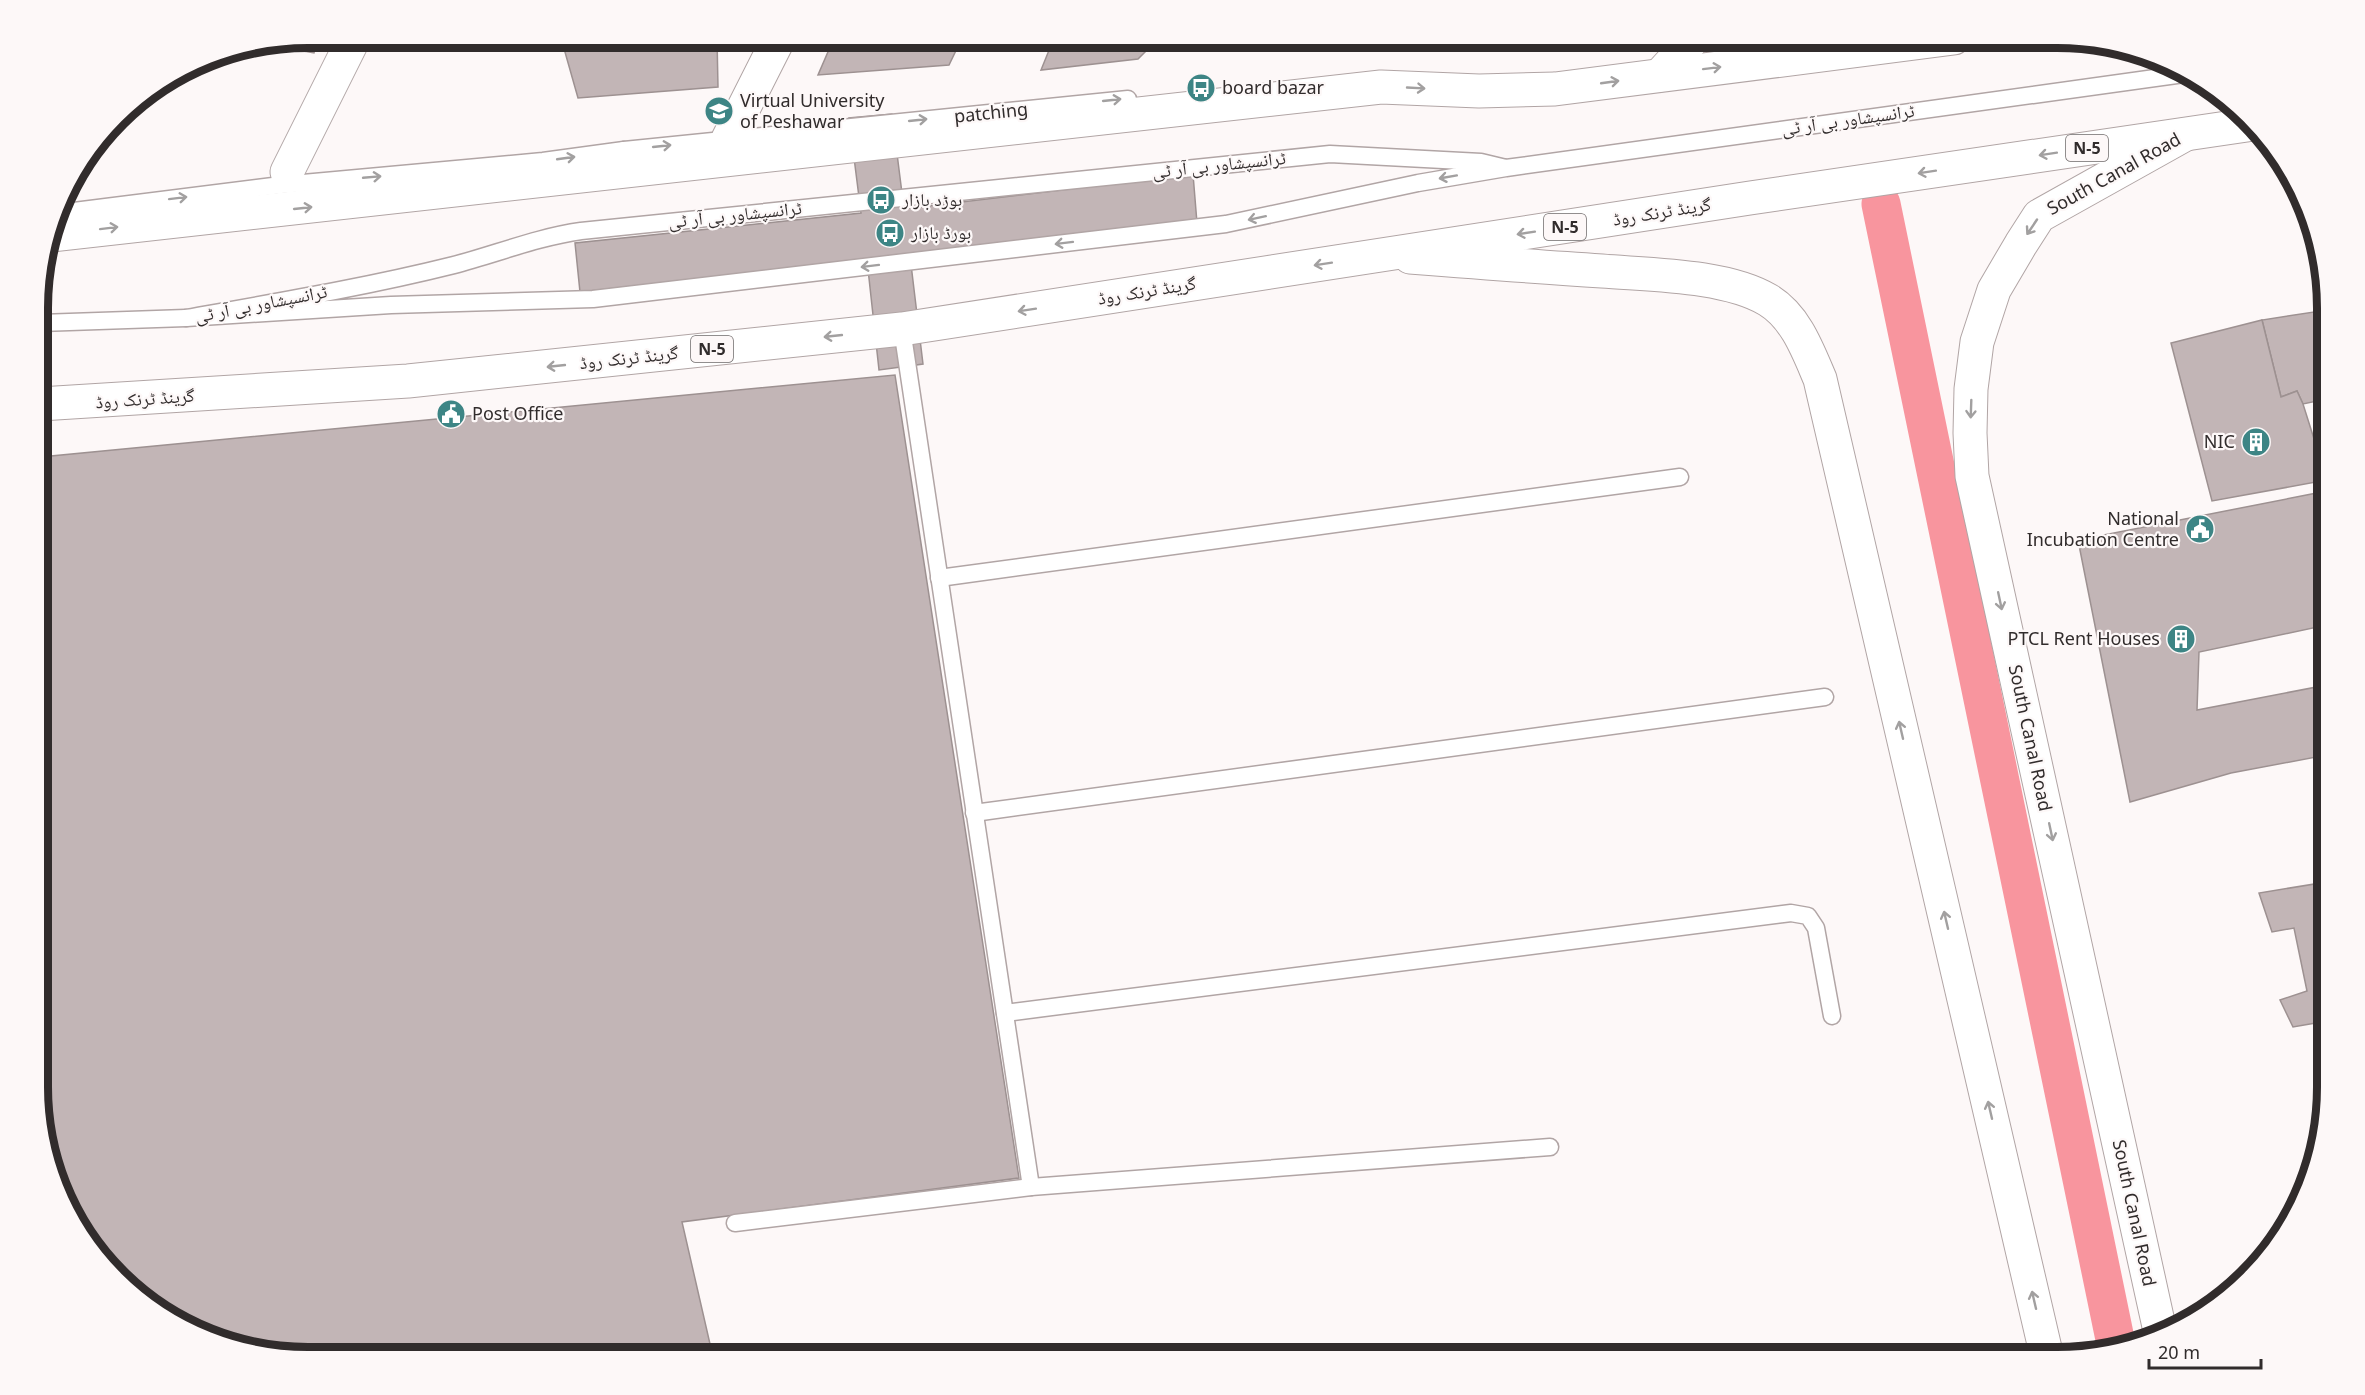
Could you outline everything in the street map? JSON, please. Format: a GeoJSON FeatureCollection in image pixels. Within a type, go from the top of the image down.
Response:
{"type":"FeatureCollection","features":[{"type":"Feature","properties":{"kind":"main road"},"geometry":{"type":"LineString","coordinates":[[286,172],[349,48]]}},
{"type":"Feature","properties":{"kind":"main road"},"geometry":{"type":"LineString","coordinates":[[729,139],[774,48]]}},
{"type":"Feature","properties":{"kind":"main road"},"geometry":{"type":"LineString","coordinates":[[59,234],[624,161],[1382,87],[1479,91],[1556,89],[1678,56],[1764,62],[1874,48]]}},
{"type":"Feature","properties":{"kind":"main road","name":"گرینڈ ٹرنک روڈ"},"geometry":{"type":"LineString","coordinates":[[48,404],[408,381],[902,329],[1750,198],[2242,126]]}},
{"type":"Feature","properties":{"kind":"main road","name":"South Canal Road"},"geometry":{"type":"LineString","coordinates":[[2159,1326],[1972,476],[1971,389],[1977,342],[1994,290],[2040,216],[2188,132]]}},
{"type":"Feature","properties":{"kind":"main road"},"geometry":{"type":"LineString","coordinates":[[1381,255],[1624,273],[1730,285],[1769,300],[1791,322],[1807,347],[1820,380],[2045,1347]]}},
{"type":"Feature","properties":{"kind":"lane","name":"patching"},"geometry":{"type":"LineString","coordinates":[[67,212],[281,185],[543,161],[624,161],[729,139],[1378,74]]}},
{"type":"Feature","properties":{"kind":"lane","name":"ٹرانسپشاور بی آر ٹی"},"geometry":{"type":"LineString","coordinates":[[186,318],[391,305],[593,299],[1226,224],[1418,183],[1506,168],[2173,76]]}},
{"type":"Feature","properties":{"kind":"lane","name":"ٹرانسپشاور بی آر ٹی"},"geometry":{"type":"LineString","coordinates":[[186,318],[292,299],[453,265],[559,234],[581,231],[1330,154],[1481,162],[1506,168]]}},
{"type":"Feature","properties":{"kind":"lane"},"geometry":{"type":"LineString","coordinates":[[48,323],[186,318]]}},
{"type":"Feature","properties":{"kind":"lane"},"geometry":{"type":"LineString","coordinates":[[902,329],[1031,1187]]}},
{"type":"Feature","properties":{"kind":"lane"},"geometry":{"type":"LineString","coordinates":[[939,578],[1680,477]]}},
{"type":"Feature","properties":{"kind":"lane"},"geometry":{"type":"LineString","coordinates":[[974,813],[1825,697]]}},
{"type":"Feature","properties":{"kind":"lane"},"geometry":{"type":"LineString","coordinates":[[1005,1013],[1791,913],[1808,916],[1816,928],[1832,1016]]}},
{"type":"Feature","properties":{"kind":"lane"},"geometry":{"type":"LineString","coordinates":[[735,1223],[1031,1187],[1550,1148]]}},
{"type":"Feature","properties":{"kind":"building"},"geometry":{"type":"Polygon","coordinates":[[[315,48],[314,53],[292,49],[315,48]]]}},
{"type":"Feature","properties":{"kind":"building"},"geometry":{"type":"Polygon","coordinates":[[[564,48],[717,48],[718,87],[578,98],[564,48]]]}},
{"type":"Feature","properties":{"kind":"building"},"geometry":{"type":"Polygon","coordinates":[[[830,48],[957,48],[949,65],[818,75],[830,48]]]}},
{"type":"Feature","properties":{"kind":"building"},"geometry":{"type":"Polygon","coordinates":[[[1050,48],[1149,48],[1138,59],[1041,70],[1050,48]]]}},
{"type":"Feature","properties":{"kind":"building","name":"بورڈ بازار"},"geometry":{"type":"Polygon","coordinates":[[[892,114],[904,209],[1193,174],[1197,223],[910,256],[923,364],[879,370],[867,260],[580,292],[575,243],[861,213],[849,118],[892,114]]]}},
{"type":"Feature","properties":{"kind":"building"},"geometry":{"type":"Polygon","coordinates":[[[2317,312],[2317,401],[2303,404],[2297,391],[2281,397],[2262,320],[2317,312]]]}},
{"type":"Feature","properties":{"kind":"building","name":"NIC"},"geometry":{"type":"Polygon","coordinates":[[[2262,320],[2281,397],[2297,391],[2303,404],[2317,448],[2317,482],[2212,501],[2171,343],[2262,320]]]}},
{"type":"Feature","properties":{"kind":"building"},"geometry":{"type":"Polygon","coordinates":[[[895,375],[1019,1178],[682,1222],[711,1347],[308,1347],[274,1345],[241,1338],[208,1327],[163,1303],[124,1271],[92,1232],[68,1187],[57,1154],[50,1121],[48,1087],[48,463],[51,456],[895,375]]]}},
{"type":"Feature","properties":{"kind":"building","name":"PTCL Rent Houses"},"geometry":{"type":"Polygon","coordinates":[[[2317,493],[2317,627],[2199,652],[2197,710],[2317,687],[2317,757],[2231,773],[2130,802],[2078,540],[2317,493]]]}},
{"type":"Feature","properties":{"kind":"building"},"geometry":{"type":"Polygon","coordinates":[[[2317,884],[2317,1023],[2293,1027],[2280,1000],[2307,991],[2294,928],[2272,932],[2259,893],[2317,884]]]}},
{"type":"Feature","properties":{"kind":"waterway"},"geometry":{"type":"LineString","coordinates":[[1881,204],[2115,1340]]}},
{"type":"Feature","properties":{"kind":"place","name":"board bazar"},"geometry":{"type":"Point","coordinates":[1201,88]}},
{"type":"Feature","properties":{"kind":"place","name":"Virtual University of Peshawar"},"geometry":{"type":"Point","coordinates":[719,111]}},
{"type":"Feature","properties":{"kind":"place","name":"بوڑد بازار"},"geometry":{"type":"Point","coordinates":[881,200]}},
{"type":"Feature","properties":{"kind":"place","name":"بورڈ بازار"},"geometry":{"type":"Point","coordinates":[890,233]}},
{"type":"Feature","properties":{"kind":"place","name":"Post Office"},"geometry":{"type":"Point","coordinates":[451,414]}},
{"type":"Feature","properties":{"kind":"place","name":"NIC"},"geometry":{"type":"Point","coordinates":[2256,442]}},
{"type":"Feature","properties":{"kind":"place","name":"National Incubation Centre"},"geometry":{"type":"Point","coordinates":[2200,529]}},
{"type":"Feature","properties":{"kind":"place","name":"PTCL Rent Houses"},"geometry":{"type":"Point","coordinates":[2181,639]}}]}
